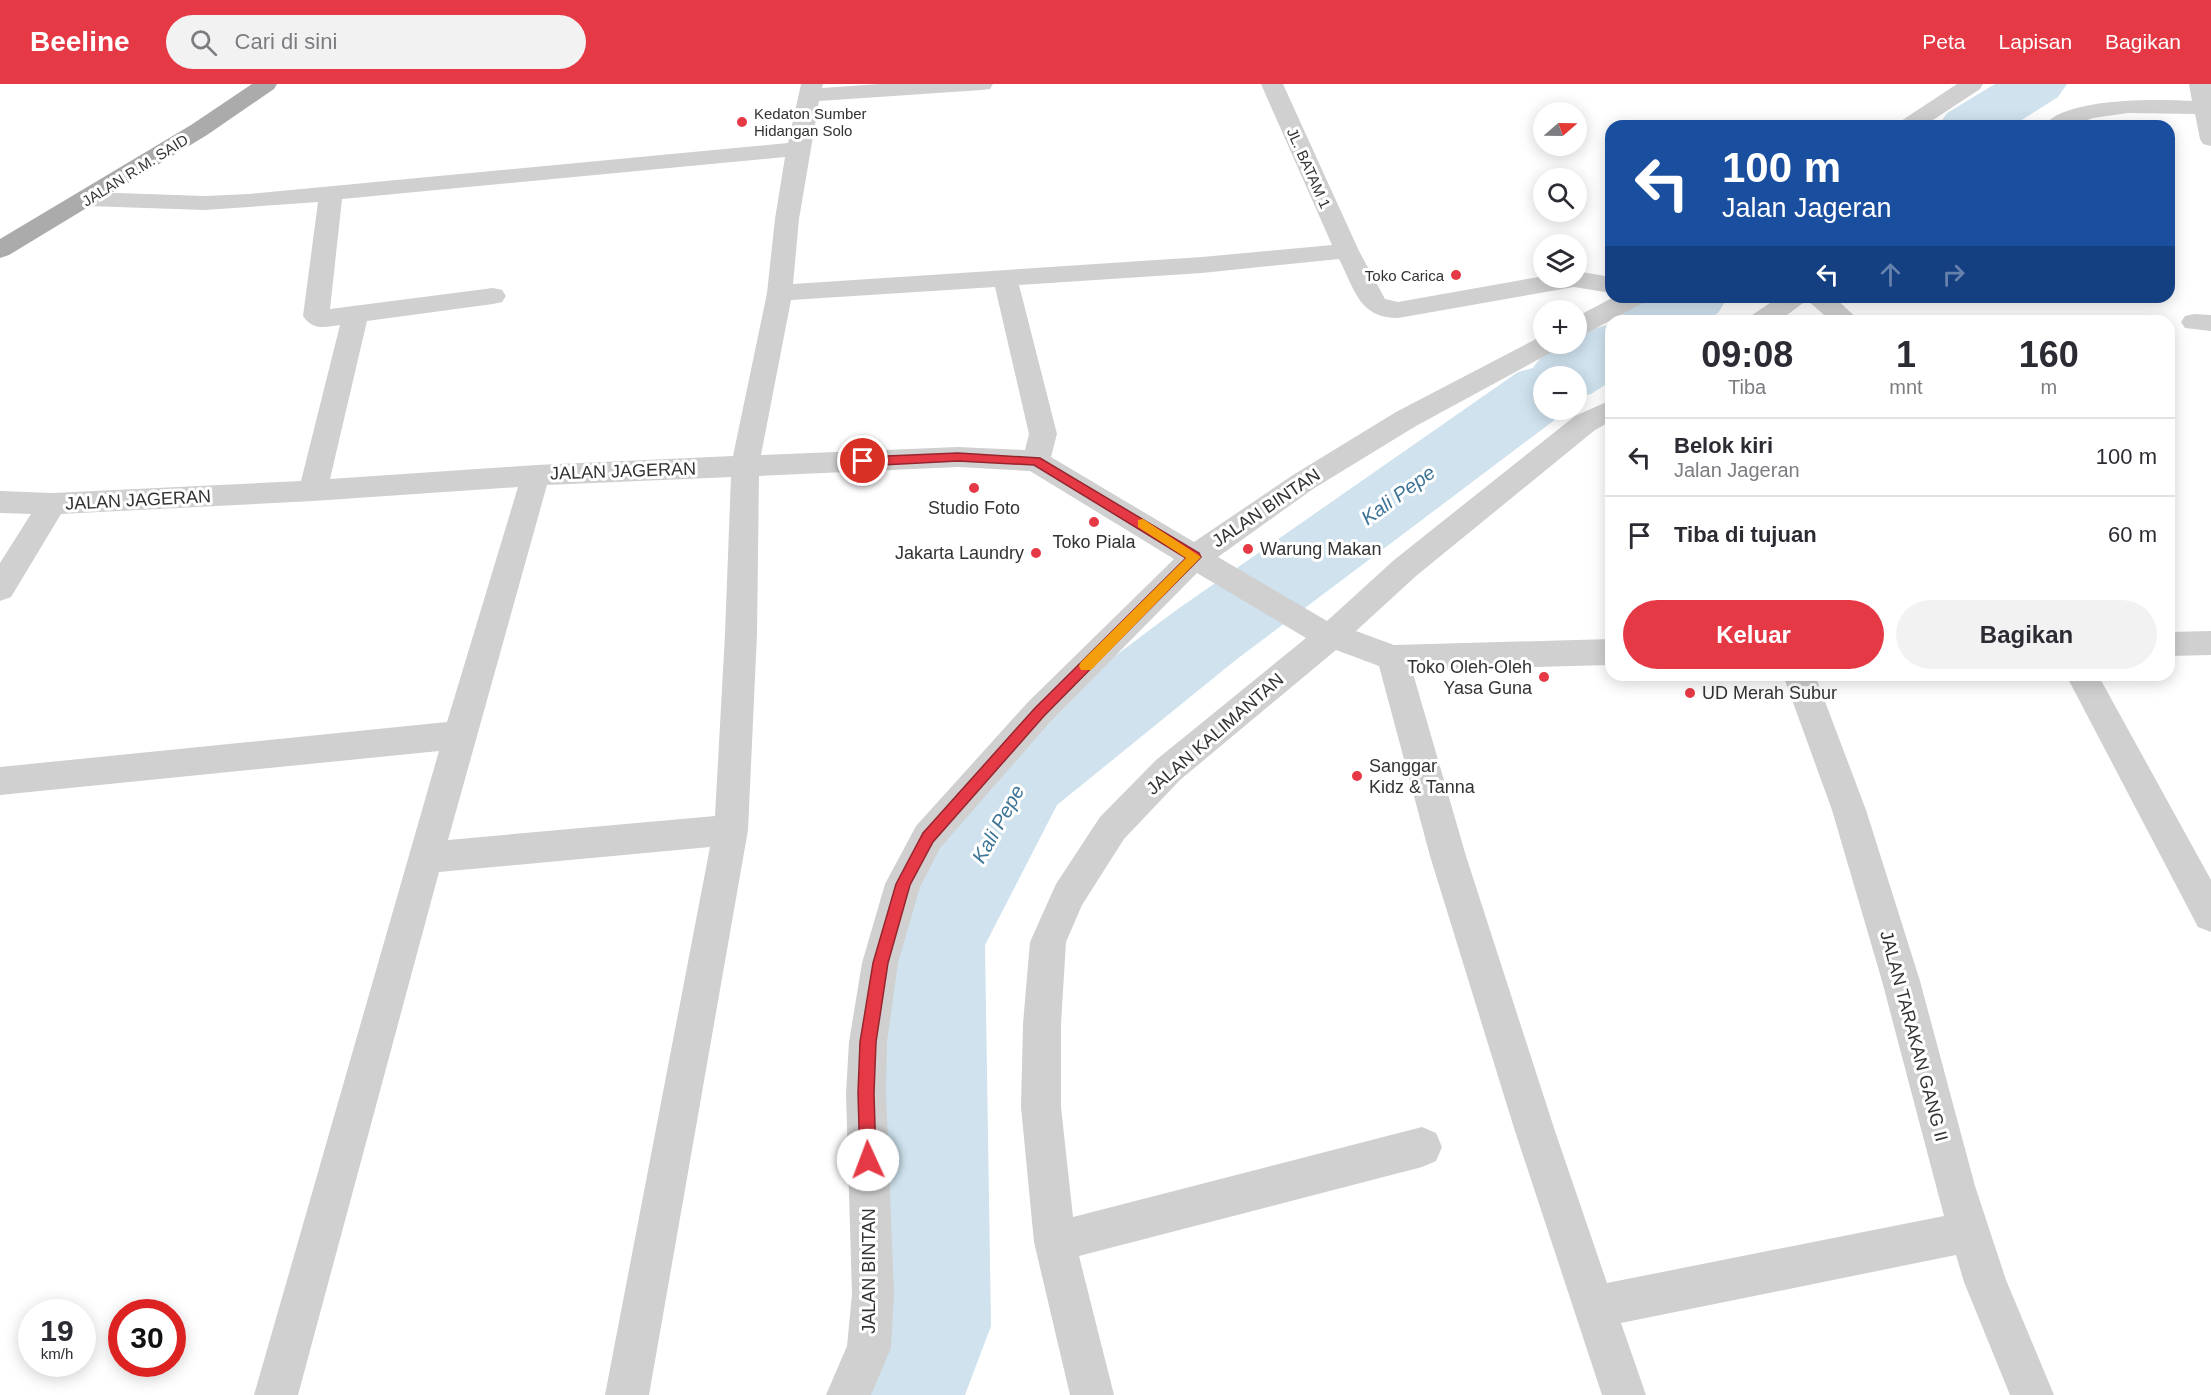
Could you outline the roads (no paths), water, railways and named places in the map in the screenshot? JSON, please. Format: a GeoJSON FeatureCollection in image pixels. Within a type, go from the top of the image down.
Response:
{"type":"FeatureCollection","features":[{"type":"Feature","properties":{"kind":"main road","name":"JALAN R.M. SAID"},"geometry":{"type":"LineString","coordinates":[[0,250],[199,130],[266,84]]}},
{"type":"Feature","properties":{"kind":"street"},"geometry":{"type":"LineString","coordinates":[[627,1395],[731,830],[741,634],[745,466],[780,293],[787,219],[798,149],[811,89],[982,84]]}},
{"type":"Feature","properties":{"kind":"street","name":"JL. BATAM 1"},"geometry":{"type":"LineString","coordinates":[[1272,84],[1347,250],[1375,304],[1387,310],[1574,279],[1605,284]]}},
{"type":"Feature","properties":{"kind":"street"},"geometry":{"type":"LineString","coordinates":[[1918,120],[1972,84]]}},
{"type":"Feature","properties":{"kind":"street"},"geometry":{"type":"LineString","coordinates":[[2200,84],[2211,139]]}},
{"type":"Feature","properties":{"kind":"street"},"geometry":{"type":"LineString","coordinates":[[2072,120],[2099,110],[2148,105],[2203,108]]}},
{"type":"Feature","properties":{"kind":"street"},"geometry":{"type":"LineString","coordinates":[[87,199],[205,203],[331,194],[798,149]]}},
{"type":"Feature","properties":{"kind":"street"},"geometry":{"type":"LineString","coordinates":[[331,194],[316,316],[319,319],[326,320],[493,296]]}},
{"type":"Feature","properties":{"kind":"street"},"geometry":{"type":"LineString","coordinates":[[780,293],[1203,264],[1347,250]]}},
{"type":"Feature","properties":{"kind":"street"},"geometry":{"type":"LineString","coordinates":[[1005,277],[1043,434],[1036,461]]}},
{"type":"Feature","properties":{"kind":"street"},"geometry":{"type":"LineString","coordinates":[[1587,322],[1623,303]]}},
{"type":"Feature","properties":{"kind":"street"},"geometry":{"type":"LineString","coordinates":[[1770,315],[1787,303]]}},
{"type":"Feature","properties":{"kind":"street"},"geometry":{"type":"LineString","coordinates":[[1825,303],[1840,315]]}},
{"type":"Feature","properties":{"kind":"street"},"geometry":{"type":"LineString","coordinates":[[313,491],[355,316]]}},
{"type":"Feature","properties":{"kind":"street","name":"JALAN BINTAN"},"geometry":{"type":"LineString","coordinates":[[848,1395],[869,1348],[872,1304],[866,1093],[868,1042],[880,963],[903,884],[928,837],[1039,712],[1205,564],[1303,482],[1368,442],[1533,352]]}},
{"type":"Feature","properties":{"kind":"street","name":"JALAN KALIMANTAN"},"geometry":{"type":"LineString","coordinates":[[1092,1395],[1055,1242],[1041,1107],[1042,1024],[1048,942],[1069,895],[1112,828],[1168,770],[1321,631],[1423,554],[1585,423],[1605,412]]}},
{"type":"Feature","properties":{"kind":"street","name":"JALAN JAGERAN"},"geometry":{"type":"LineString","coordinates":[[0,502],[52,504],[313,491],[536,475],[958,457],[1036,461],[1205,564],[1321,631],[1393,658]]}},
{"type":"Feature","properties":{"kind":"street"},"geometry":{"type":"LineString","coordinates":[[276,1395],[460,735],[536,475]]}},
{"type":"Feature","properties":{"kind":"street"},"geometry":{"type":"LineString","coordinates":[[0,589],[52,504]]}},
{"type":"Feature","properties":{"kind":"street"},"geometry":{"type":"LineString","coordinates":[[2175,644],[2211,643]]}},
{"type":"Feature","properties":{"kind":"street"},"geometry":{"type":"LineString","coordinates":[[1605,652],[1393,658],[1448,856],[1534,1128],[1624,1395]]}},
{"type":"Feature","properties":{"kind":"street","name":"JALAN TARAKAN GANG II"},"geometry":{"type":"LineString","coordinates":[[1801,681],[1849,810],[1900,981],[1955,1186],[1985,1282],[2032,1395]]}},
{"type":"Feature","properties":{"kind":"street"},"geometry":{"type":"LineString","coordinates":[[2085,681],[2211,915]]}},
{"type":"Feature","properties":{"kind":"street"},"geometry":{"type":"LineString","coordinates":[[0,781],[460,735]]}},
{"type":"Feature","properties":{"kind":"street"},"geometry":{"type":"LineString","coordinates":[[426,858],[731,830]]}},
{"type":"Feature","properties":{"kind":"street"},"geometry":{"type":"LineString","coordinates":[[1055,1242],[1422,1147]]}},
{"type":"Feature","properties":{"kind":"street"},"geometry":{"type":"LineString","coordinates":[[1595,1307],[1970,1231]]}},
{"type":"Feature","properties":{"kind":"waterway","name":"Kali Pepe"},"geometry":{"type":"LineString","coordinates":[[1979,120],[2037,84]]}},
{"type":"Feature","properties":{"kind":"waterway","name":"Kali Pepe"},"geometry":{"type":"LineString","coordinates":[[1664,315],[1683,303]]}},
{"type":"Feature","properties":{"kind":"waterway","name":"Kali Pepe"},"geometry":{"type":"LineString","coordinates":[[1581,366],[1605,352]]}},
{"type":"Feature","properties":{"kind":"waterway","name":"Kali Pepe"},"geometry":{"type":"LineString","coordinates":[[903,1395],[931,1326],[934,941],[1024,777],[1206,635],[1533,398]]}},
{"type":"Feature","properties":{"kind":"place","name":"Kedaton Sumber Hidangan Solo"},"geometry":{"type":"Point","coordinates":[742,122]}},
{"type":"Feature","properties":{"kind":"place","name":"Toko Carica"},"geometry":{"type":"Point","coordinates":[1456,275]}},
{"type":"Feature","properties":{"kind":"place","name":"Studio Foto"},"geometry":{"type":"Point","coordinates":[974,488]}},
{"type":"Feature","properties":{"kind":"place","name":"Toko Piala"},"geometry":{"type":"Point","coordinates":[1094,522]}},
{"type":"Feature","properties":{"kind":"place","name":"Warung Makan"},"geometry":{"type":"Point","coordinates":[1248,549]}},
{"type":"Feature","properties":{"kind":"place","name":"Jakarta Laundry"},"geometry":{"type":"Point","coordinates":[1036,553]}},
{"type":"Feature","properties":{"kind":"place","name":"Toko Oleh-Oleh Yasa Guna"},"geometry":{"type":"Point","coordinates":[1544,677]}},
{"type":"Feature","properties":{"kind":"place","name":"UD Merah Subur"},"geometry":{"type":"Point","coordinates":[1690,693]}},
{"type":"Feature","properties":{"kind":"place","name":"Sanggar Kidz & Tanna"},"geometry":{"type":"Point","coordinates":[1357,776]}}]}
